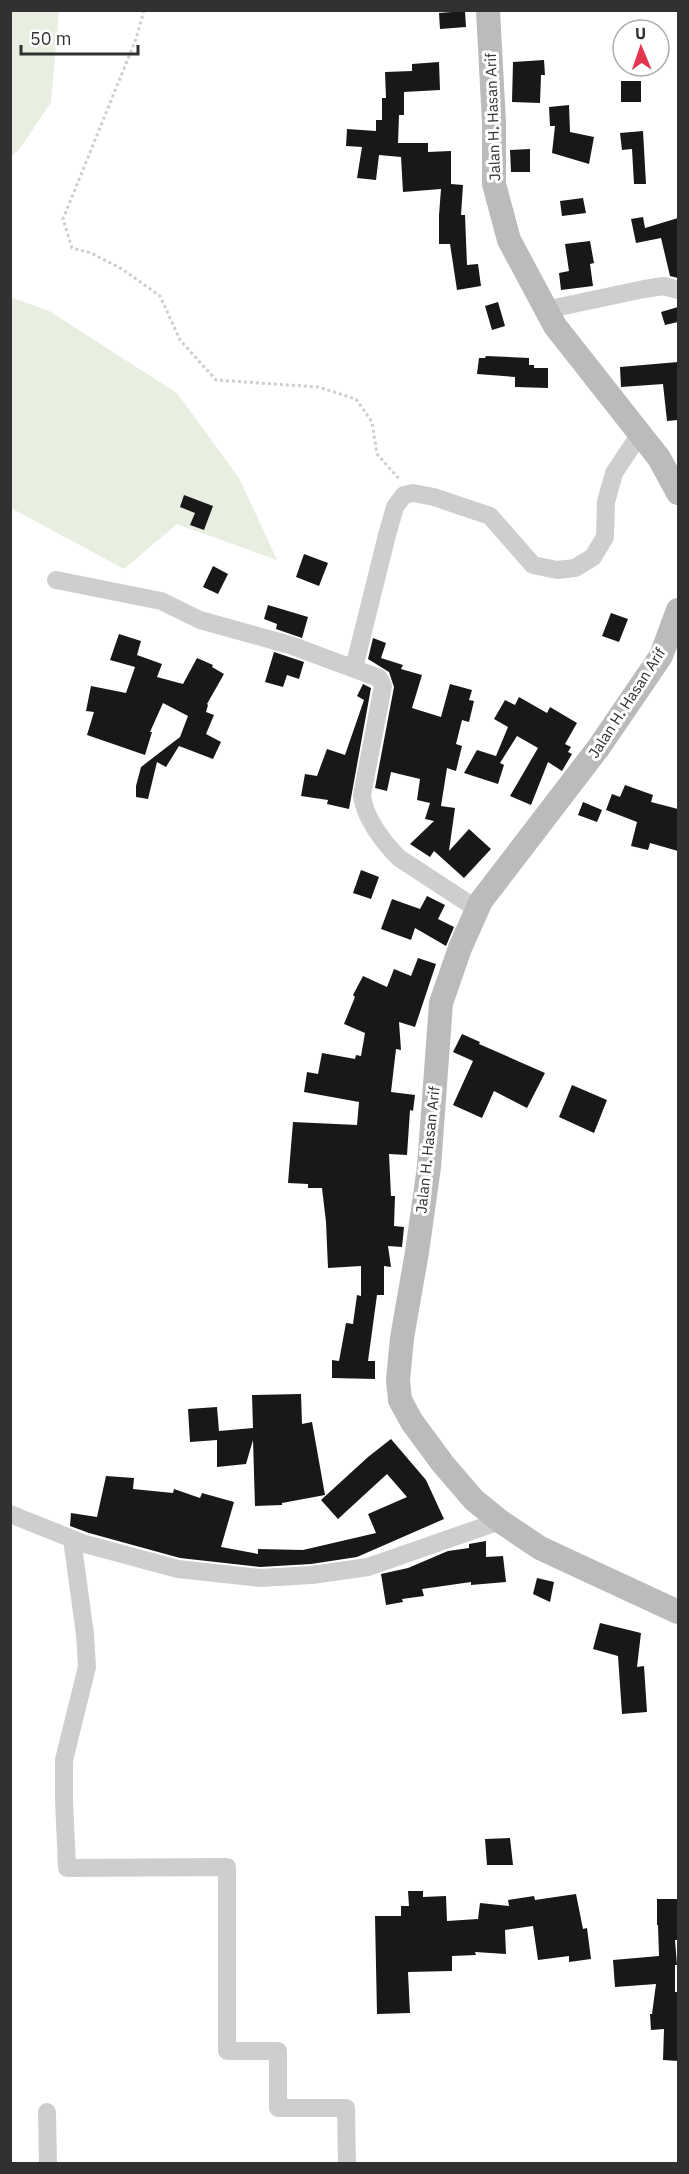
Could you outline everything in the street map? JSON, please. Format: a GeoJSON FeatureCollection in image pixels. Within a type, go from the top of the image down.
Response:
{"type":"FeatureCollection","features":[{"type":"Feature","properties":{"kind":"main road","name":"Jalan H. Hasan Arif"},"geometry":{"type":"LineString","coordinates":[[488,10],[494,123],[494,184],[509,240],[545,310],[659,458],[678,493]]}},
{"type":"Feature","properties":{"kind":"main road","name":"Jalan H. Hasan Arif"},"geometry":{"type":"LineString","coordinates":[[676,624],[661,656],[599,747],[481,901],[460,948],[441,1003],[429,1167],[402,1338],[398,1380],[400,1400],[412,1422],[443,1464],[474,1500],[540,1548],[678,1612]]}},
{"type":"Feature","properties":{"kind":"street"},"geometry":{"type":"LineString","coordinates":[[545,310],[644,289],[664,286],[678,290]]}},
{"type":"Feature","properties":{"kind":"street"},"geometry":{"type":"LineString","coordinates":[[354,668],[395,507],[404,495],[413,493],[434,497],[490,516],[533,565],[557,570],[575,568],[593,557],[605,537],[606,502],[614,473],[640,434]]}},
{"type":"Feature","properties":{"kind":"street"},"geometry":{"type":"LineString","coordinates":[[56,580],[161,601],[200,620],[290,645],[375,675],[383,686],[363,782],[363,804],[367,814],[399,858],[477,909]]}},
{"type":"Feature","properties":{"kind":"street"},"geometry":{"type":"LineString","coordinates":[[10,1514],[85,1544],[178,1569],[260,1578],[312,1575],[368,1567],[500,1521]]}},
{"type":"Feature","properties":{"kind":"street"},"geometry":{"type":"LineString","coordinates":[[72,1539],[85,1634],[87,1667],[64,1760],[63,1800],[67,1868],[227,1867],[227,2051],[278,2051],[278,2108],[346,2108],[346,2163]]}},
{"type":"Feature","properties":{"kind":"street"},"geometry":{"type":"LineString","coordinates":[[46,2112],[48,2163]]}},
{"type":"Feature","properties":{"kind":"path"},"geometry":{"type":"LineString","coordinates":[[144,10],[136,39],[63,219],[72,248],[92,253],[122,269],[160,297],[180,340],[216,380],[318,387],[356,399],[372,422],[377,454],[413,493]]}},
{"type":"Feature","properties":{"kind":"shaded area"},"geometry":{"type":"Polygon","coordinates":[[[11,10],[59,11],[51,102],[21,147],[11,157],[11,10]]]}},
{"type":"Feature","properties":{"kind":"shaded area"},"geometry":{"type":"Polygon","coordinates":[[[10,297],[49,311],[177,393],[239,478],[277,560],[177,524],[124,569],[11,508],[10,297]]]}},
{"type":"Feature","properties":{"kind":"building"},"geometry":{"type":"Polygon","coordinates":[[[465,11],[466,27],[440,29],[439,13],[465,11]]]}},
{"type":"Feature","properties":{"kind":"building"},"geometry":{"type":"Polygon","coordinates":[[[544,60],[545,75],[541,75],[540,103],[512,102],[513,62],[544,60]]]}},
{"type":"Feature","properties":{"kind":"building"},"geometry":{"type":"Polygon","coordinates":[[[439,62],[440,90],[404,92],[404,115],[399,115],[398,143],[428,143],[428,152],[451,151],[451,184],[463,185],[461,215],[465,215],[467,265],[478,264],[481,286],[457,290],[450,244],[439,244],[441,189],[403,192],[401,157],[379,155],[376,180],[357,178],[362,147],[346,146],[347,129],[376,131],[376,120],[382,120],[382,98],[386,98],[385,72],[412,71],[412,64],[439,62]]]}},
{"type":"Feature","properties":{"kind":"building"},"geometry":{"type":"Polygon","coordinates":[[[621,81],[641,81],[641,102],[621,102],[621,81]]]}},
{"type":"Feature","properties":{"kind":"building"},"geometry":{"type":"Polygon","coordinates":[[[569,105],[570,132],[594,137],[589,164],[552,153],[555,126],[550,126],[549,107],[569,105]]]}},
{"type":"Feature","properties":{"kind":"building"},"geometry":{"type":"Polygon","coordinates":[[[643,131],[646,184],[634,184],[632,149],[622,150],[620,133],[643,131]]]}},
{"type":"Feature","properties":{"kind":"building"},"geometry":{"type":"Polygon","coordinates":[[[530,149],[530,172],[511,172],[510,150],[530,149]]]}},
{"type":"Feature","properties":{"kind":"building"},"geometry":{"type":"Polygon","coordinates":[[[583,198],[586,213],[562,216],[560,201],[583,198]]]}},
{"type":"Feature","properties":{"kind":"building"},"geometry":{"type":"Polygon","coordinates":[[[643,217],[645,228],[678,218],[678,278],[670,276],[661,238],[636,243],[631,219],[643,217]]]}},
{"type":"Feature","properties":{"kind":"building"},"geometry":{"type":"Polygon","coordinates":[[[590,241],[594,263],[590,264],[593,286],[561,290],[559,273],[569,271],[565,244],[590,241]]]}},
{"type":"Feature","properties":{"kind":"building"},"geometry":{"type":"Polygon","coordinates":[[[498,302],[505,326],[492,330],[485,306],[498,302]]]}},
{"type":"Feature","properties":{"kind":"building"},"geometry":{"type":"Polygon","coordinates":[[[678,307],[678,322],[665,325],[661,312],[678,307]]]}},
{"type":"Feature","properties":{"kind":"building"},"geometry":{"type":"Polygon","coordinates":[[[486,356],[529,358],[529,365],[534,365],[534,368],[548,368],[548,388],[515,387],[515,377],[477,374],[479,358],[486,356]]]}},
{"type":"Feature","properties":{"kind":"building"},"geometry":{"type":"Polygon","coordinates":[[[678,362],[678,420],[667,421],[663,384],[621,387],[620,367],[678,362]]]}},
{"type":"Feature","properties":{"kind":"building"},"geometry":{"type":"Polygon","coordinates":[[[184,495],[213,506],[204,530],[190,525],[195,513],[180,507],[184,495]]]}},
{"type":"Feature","properties":{"kind":"building"},"geometry":{"type":"Polygon","coordinates":[[[304,554],[328,563],[319,586],[296,577],[304,554]]]}},
{"type":"Feature","properties":{"kind":"building"},"geometry":{"type":"Polygon","coordinates":[[[213,566],[228,574],[218,594],[203,587],[213,566]]]}},
{"type":"Feature","properties":{"kind":"building"},"geometry":{"type":"Polygon","coordinates":[[[268,605],[308,617],[302,638],[276,629],[277,624],[264,619],[268,605]]]}},
{"type":"Feature","properties":{"kind":"building"},"geometry":{"type":"Polygon","coordinates":[[[611,613],[628,619],[619,642],[602,636],[611,613]]]}},
{"type":"Feature","properties":{"kind":"building"},"geometry":{"type":"Polygon","coordinates":[[[119,634],[141,641],[137,655],[162,664],[157,677],[183,684],[197,658],[213,665],[212,667],[224,674],[207,704],[206,712],[214,715],[206,734],[221,742],[213,759],[179,746],[166,767],[157,762],[148,799],[136,797],[136,786],[141,767],[180,737],[188,716],[163,703],[150,732],[152,732],[145,755],[87,735],[94,712],[86,711],[91,686],[126,693],[135,667],[110,660],[119,634]]]}},
{"type":"Feature","properties":{"kind":"building"},"geometry":{"type":"Polygon","coordinates":[[[373,638],[386,643],[381,658],[403,665],[401,669],[422,675],[412,708],[441,717],[450,684],[472,690],[469,700],[474,701],[469,722],[462,720],[456,744],[462,746],[456,771],[447,768],[441,806],[455,808],[449,851],[469,829],[491,849],[464,878],[434,851],[430,857],[410,844],[434,821],[425,819],[430,803],[417,800],[420,779],[391,772],[387,791],[375,788],[394,687],[389,672],[368,659],[373,638]]]}},
{"type":"Feature","properties":{"kind":"building"},"geometry":{"type":"Polygon","coordinates":[[[274,652],[304,662],[299,679],[287,675],[283,687],[265,682],[274,652]]]}},
{"type":"Feature","properties":{"kind":"building"},"geometry":{"type":"Polygon","coordinates":[[[363,684],[371,688],[349,809],[327,804],[328,800],[301,796],[305,774],[317,776],[327,749],[345,755],[364,700],[357,696],[363,684]]]}},
{"type":"Feature","properties":{"kind":"building"},"geometry":{"type":"Polygon","coordinates":[[[519,697],[547,713],[550,707],[577,723],[565,744],[571,747],[568,752],[572,754],[562,771],[548,762],[531,805],[510,796],[538,748],[517,736],[500,763],[504,765],[498,784],[464,773],[477,750],[496,756],[508,727],[494,719],[505,700],[515,705],[519,697]]]}},
{"type":"Feature","properties":{"kind":"building"},"geometry":{"type":"Polygon","coordinates":[[[625,785],[653,795],[651,802],[678,809],[678,851],[650,843],[648,850],[631,846],[637,822],[606,810],[612,794],[620,797],[625,785]]]}},
{"type":"Feature","properties":{"kind":"building"},"geometry":{"type":"Polygon","coordinates":[[[583,802],[602,810],[597,822],[578,815],[583,802]]]}},
{"type":"Feature","properties":{"kind":"building"},"geometry":{"type":"Polygon","coordinates":[[[361,870],[379,877],[371,899],[353,893],[361,870]]]}},
{"type":"Feature","properties":{"kind":"building"},"geometry":{"type":"Polygon","coordinates":[[[427,896],[445,905],[438,919],[454,927],[446,946],[415,928],[411,940],[381,929],[392,899],[420,909],[427,896]]]}},
{"type":"Feature","properties":{"kind":"building"},"geometry":{"type":"Polygon","coordinates":[[[418,958],[436,964],[415,1027],[399,1022],[401,1050],[396,1049],[391,1092],[415,1095],[413,1111],[410,1110],[407,1155],[389,1154],[391,1196],[395,1196],[394,1226],[404,1227],[402,1247],[388,1246],[391,1267],[384,1266],[384,1295],[377,1295],[368,1361],[375,1361],[375,1379],[332,1378],[332,1360],[339,1361],[346,1323],[353,1324],[357,1295],[361,1296],[361,1266],[328,1268],[322,1188],[308,1188],[308,1184],[288,1183],[293,1122],[357,1125],[359,1102],[304,1092],[307,1072],[318,1074],[322,1053],[355,1059],[356,1055],[361,1056],[365,1033],[344,1024],[355,997],[353,995],[363,976],[387,987],[394,969],[411,976],[418,958]]]}},
{"type":"Feature","properties":{"kind":"building"},"geometry":{"type":"Polygon","coordinates":[[[462,1034],[480,1042],[479,1044],[545,1073],[527,1108],[494,1091],[482,1118],[453,1105],[473,1061],[453,1052],[462,1034]]]}},
{"type":"Feature","properties":{"kind":"building"},"geometry":{"type":"Polygon","coordinates":[[[572,1085],[607,1100],[594,1133],[559,1117],[572,1085]]]}},
{"type":"Feature","properties":{"kind":"building"},"geometry":{"type":"Polygon","coordinates":[[[301,1394],[302,1424],[312,1422],[325,1495],[282,1503],[282,1505],[255,1506],[253,1440],[246,1464],[217,1467],[217,1440],[190,1442],[188,1409],[217,1407],[219,1431],[253,1428],[252,1395],[301,1394]]]}},
{"type":"Feature","properties":{"kind":"building"},"geometry":{"type":"Polygon","coordinates":[[[391,1439],[426,1480],[444,1519],[357,1557],[311,1564],[260,1567],[180,1558],[70,1526],[71,1513],[97,1517],[106,1476],[134,1478],[133,1489],[173,1493],[174,1489],[200,1498],[202,1493],[234,1502],[221,1547],[258,1554],[258,1549],[303,1550],[376,1533],[368,1514],[407,1497],[387,1474],[338,1519],[321,1500],[391,1439]]]}},
{"type":"Feature","properties":{"kind":"building"},"geometry":{"type":"Polygon","coordinates":[[[486,1541],[486,1557],[503,1556],[506,1582],[471,1585],[471,1582],[422,1589],[424,1596],[402,1599],[403,1602],[386,1605],[381,1574],[408,1568],[448,1551],[469,1548],[469,1544],[486,1541]]]}},
{"type":"Feature","properties":{"kind":"building"},"geometry":{"type":"Polygon","coordinates":[[[537,1578],[554,1582],[550,1602],[533,1594],[537,1578]]]}},
{"type":"Feature","properties":{"kind":"building"},"geometry":{"type":"Polygon","coordinates":[[[600,1623],[641,1633],[637,1667],[644,1666],[647,1712],[622,1714],[618,1656],[593,1649],[600,1623]]]}},
{"type":"Feature","properties":{"kind":"building"},"geometry":{"type":"Polygon","coordinates":[[[510,1838],[513,1865],[487,1865],[485,1839],[510,1838]]]}},
{"type":"Feature","properties":{"kind":"building"},"geometry":{"type":"Polygon","coordinates":[[[408,1891],[423,1891],[423,1897],[446,1896],[447,1921],[478,1919],[480,1903],[509,1906],[508,1900],[534,1896],[535,1900],[576,1894],[583,1929],[587,1928],[591,1959],[569,1962],[569,1956],[538,1960],[533,1926],[505,1930],[506,1954],[475,1952],[476,1955],[452,1956],[452,1971],[408,1972],[410,2013],[377,2014],[375,1916],[401,1916],[401,1906],[409,1906],[408,1891]]]}},
{"type":"Feature","properties":{"kind":"building"},"geometry":{"type":"Polygon","coordinates":[[[657,1899],[677,1899],[675,1992],[678,1992],[678,2061],[663,2060],[664,2029],[651,2030],[650,2014],[652,2014],[656,1984],[615,1987],[613,1960],[659,1956],[657,1899]]]}}]}
